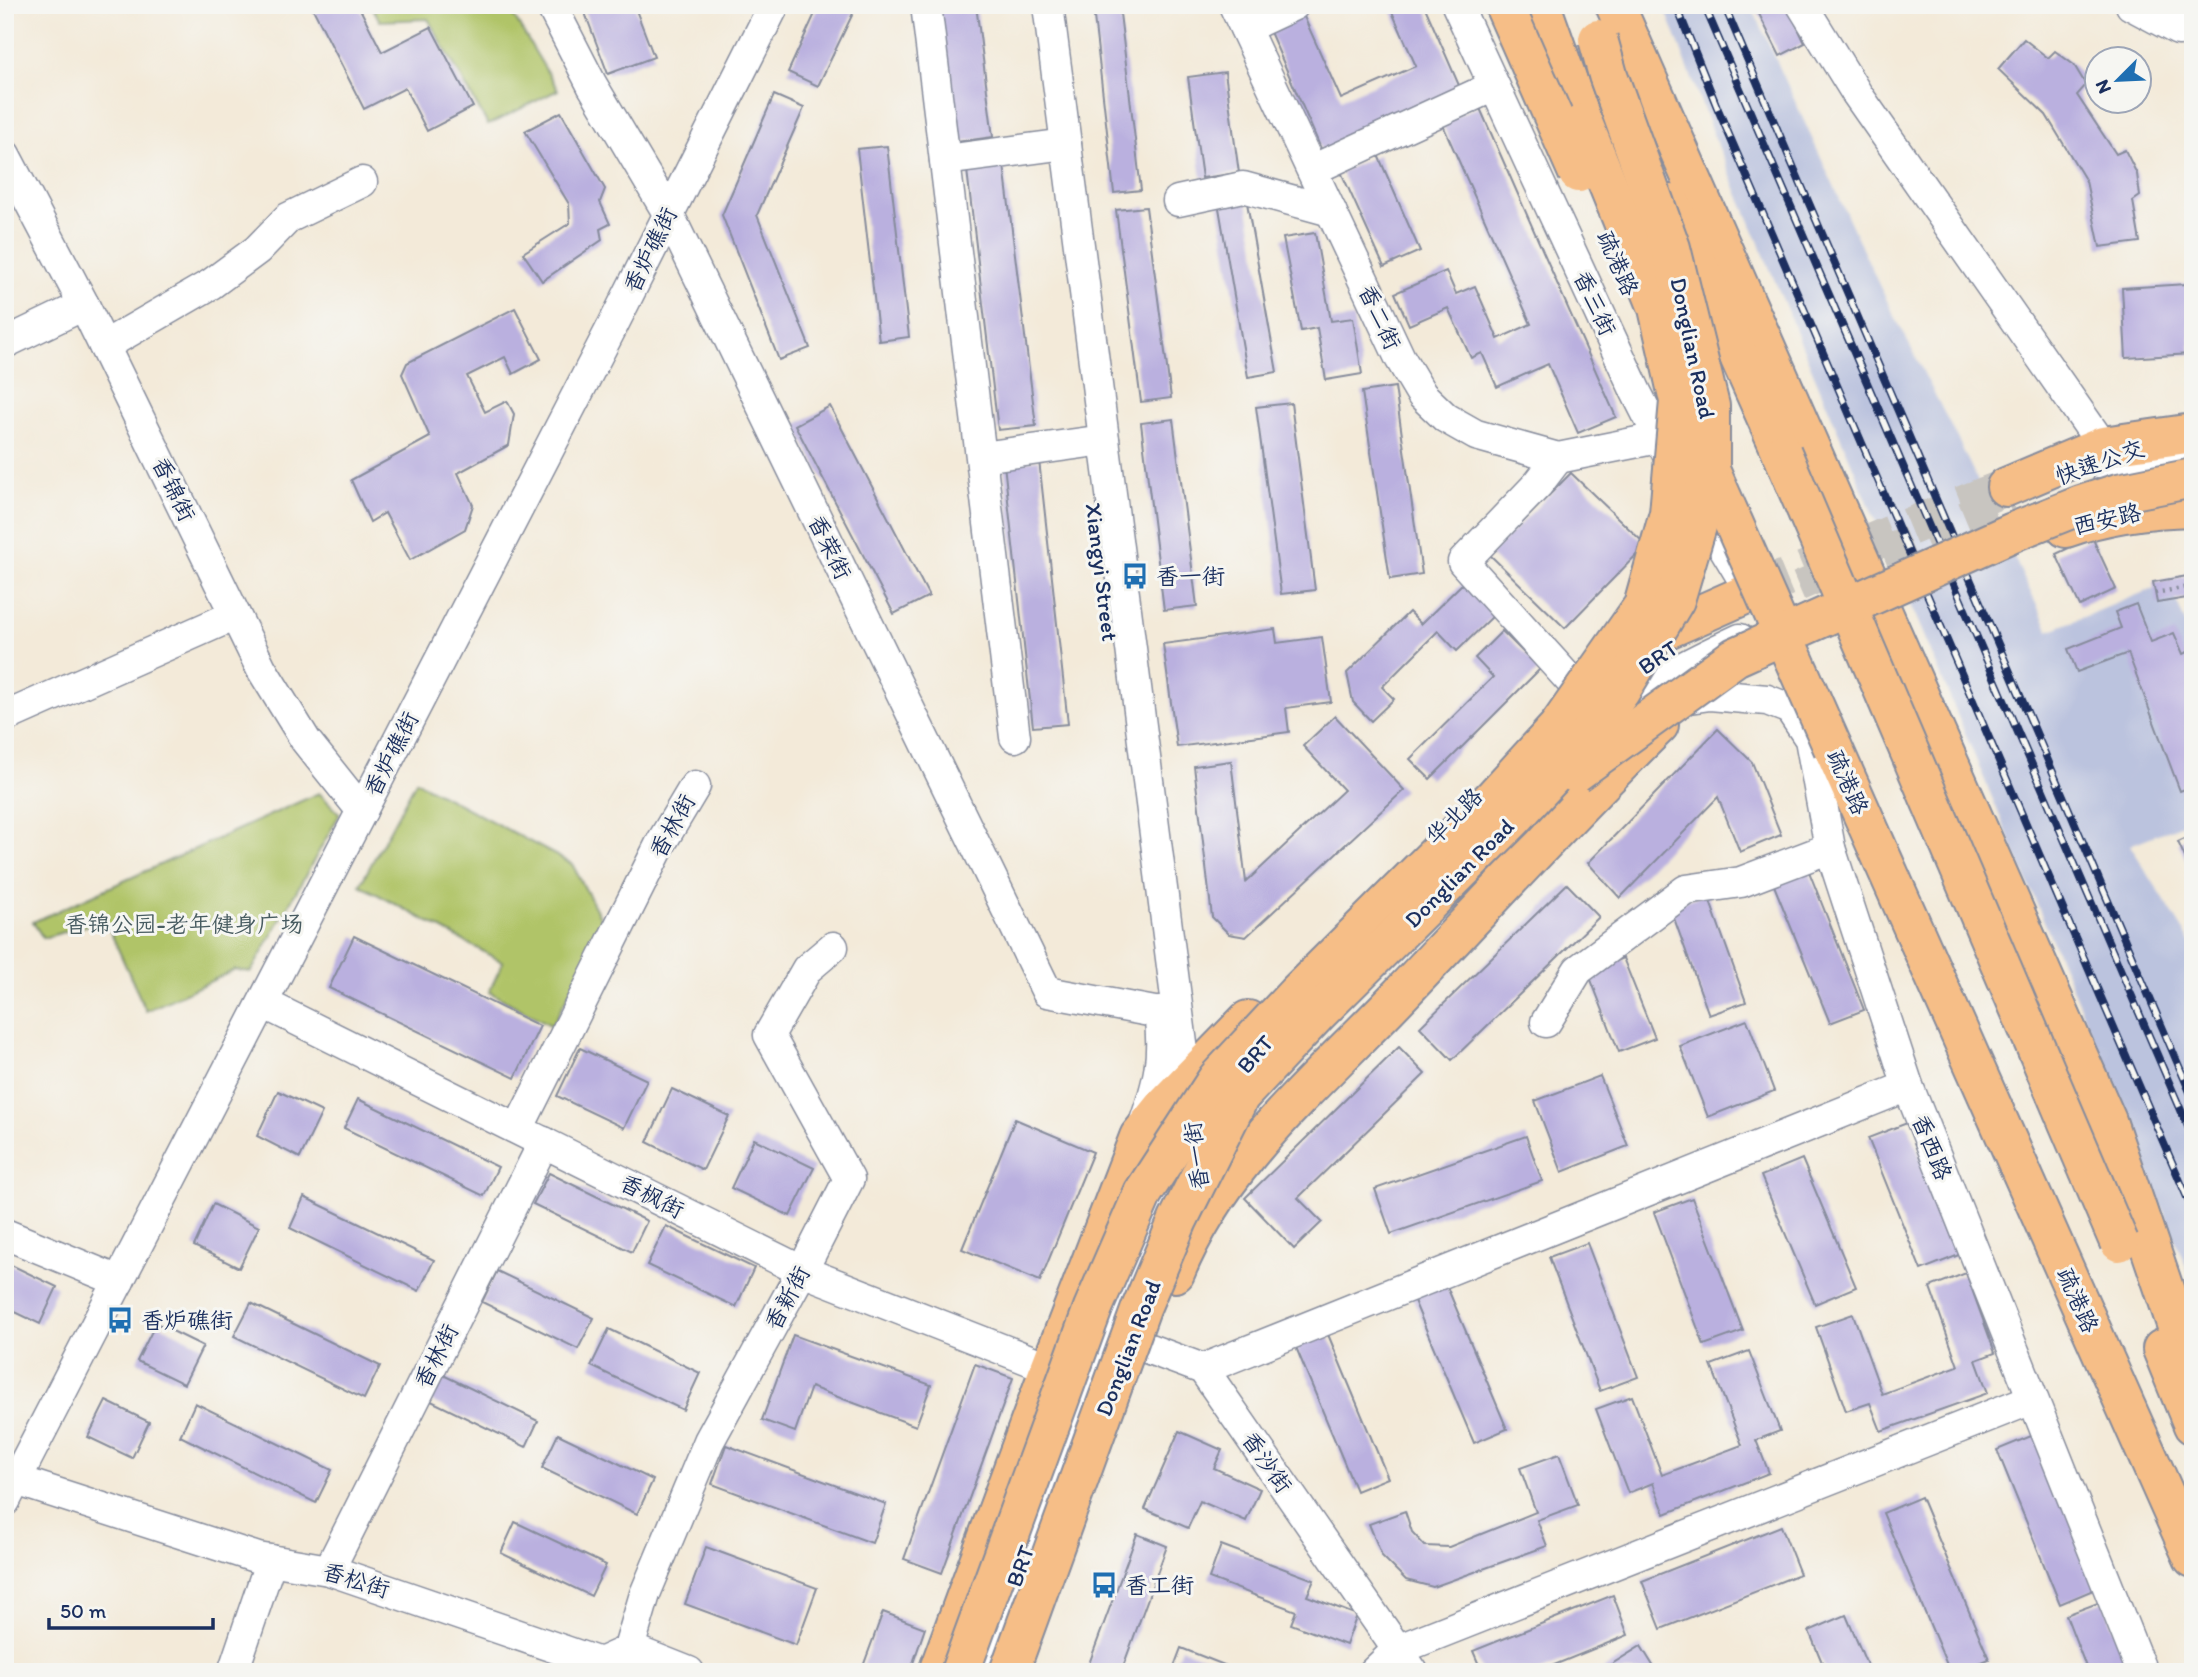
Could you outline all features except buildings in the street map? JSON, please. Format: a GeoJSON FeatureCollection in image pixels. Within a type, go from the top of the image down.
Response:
{"type":"FeatureCollection","features":[{"type":"Feature","properties":{"kind":"main road","name":"疏港路"},"geometry":{"type":"LineString","coordinates":[[1504,5],[2192,1560]]}},
{"type":"Feature","properties":{"kind":"main road","name":"Donglian Road"},"geometry":{"type":"LineString","coordinates":[[960,1672],[1093,1308],[1143,1192],[1217,1079],[1296,994],[1493,798],[1558,727],[1643,606],[1669,513],[1679,401],[1658,308],[1584,123],[1541,5]]}},
{"type":"Feature","properties":{"kind":"main road"},"geometry":{"type":"LineString","coordinates":[[1615,5],[2107,1121],[2193,1374]]}},
{"type":"Feature","properties":{"kind":"main road","name":"Donglian Road"},"geometry":{"type":"LineString","coordinates":[[1009,1672],[1141,1308],[1178,1220],[1240,1096],[1317,1014],[1514,818],[1588,735],[1620,692],[1675,600],[1698,526],[1710,465],[1710,406],[1671,247],[1608,75],[1593,22]]}},
{"type":"Feature","properties":{"kind":"main road"},"geometry":{"type":"LineString","coordinates":[[1593,22],[1787,465],[2119,1242],[2193,1425]]}},
{"type":"Feature","properties":{"kind":"main road"},"geometry":{"type":"LineString","coordinates":[[2015,512],[2103,446],[2192,441]]}},
{"type":"Feature","properties":{"kind":"main road"},"geometry":{"type":"LineString","coordinates":[[1514,818],[1735,657],[2013,532],[2118,493],[2193,478]]}},
{"type":"Feature","properties":{"kind":"main road","name":"西安路"},"geometry":{"type":"LineString","coordinates":[[2015,512],[2088,520],[2161,508],[2193,507]]}},
{"type":"Feature","properties":{"kind":"main road"},"geometry":{"type":"LineString","coordinates":[[1027,1672],[1121,1338],[1233,1171],[1297,1098],[1368,1029],[1658,726],[1689,698],[1762,619]]}},
{"type":"Feature","properties":{"kind":"main road","name":"华北路"},"geometry":{"type":"LineString","coordinates":[[938,1672],[1069,1316],[1139,1137],[1187,1082],[1578,689],[1642,639],[1762,619]]}},
{"type":"Feature","properties":{"kind":"street","name":"香荣街"},"geometry":{"type":"LineString","coordinates":[[551,5],[592,85],[668,213],[1047,992],[1160,1013]]}},
{"type":"Feature","properties":{"kind":"street","name":"香炉礁街"},"geometry":{"type":"LineString","coordinates":[[11,1491],[607,337],[774,5]]}},
{"type":"Feature","properties":{"kind":"street"},"geometry":{"type":"LineString","coordinates":[[926,5],[1015,737]]}},
{"type":"Feature","properties":{"kind":"street","name":"Xiangyi Street"},"geometry":{"type":"LineString","coordinates":[[1028,5],[1056,145],[1095,442],[1187,1082]]}},
{"type":"Feature","properties":{"kind":"street","name":"Xiangyi Street"},"geometry":{"type":"LineString","coordinates":[[1048,5],[1056,145]]}},
{"type":"Feature","properties":{"kind":"street"},"geometry":{"type":"LineString","coordinates":[[1240,16],[1294,5]]}},
{"type":"Feature","properties":{"kind":"street","name":"香三街"},"geometry":{"type":"LineString","coordinates":[[1457,5],[1658,438],[1762,619]]}},
{"type":"Feature","properties":{"kind":"street"},"geometry":{"type":"LineString","coordinates":[[1802,5],[1865,105],[2103,446]]}},
{"type":"Feature","properties":{"kind":"street"},"geometry":{"type":"LineString","coordinates":[[2131,5],[2178,30],[2193,29]]}},
{"type":"Feature","properties":{"kind":"street","name":"香二街"},"geometry":{"type":"LineString","coordinates":[[1240,16],[1399,358],[1422,395],[1446,418],[1476,435],[1558,458],[1658,438]]}},
{"type":"Feature","properties":{"kind":"street"},"geometry":{"type":"LineString","coordinates":[[1312,170],[1494,86]]}},
{"type":"Feature","properties":{"kind":"street"},"geometry":{"type":"LineString","coordinates":[[946,160],[1056,145]]}},
{"type":"Feature","properties":{"kind":"street","name":"香锦街"},"geometry":{"type":"LineString","coordinates":[[5,155],[84,305],[261,668],[306,741],[362,811]]}},
{"type":"Feature","properties":{"kind":"street"},"geometry":{"type":"LineString","coordinates":[[104,346],[211,284],[257,250],[288,218],[362,182]]}},
{"type":"Feature","properties":{"kind":"street"},"geometry":{"type":"LineString","coordinates":[[1178,201],[1243,187],[1331,211]]}},
{"type":"Feature","properties":{"kind":"street"},"geometry":{"type":"LineString","coordinates":[[5,343],[84,305]]}},
{"type":"Feature","properties":{"kind":"street","name":"快速公交"},"geometry":{"type":"LineString","coordinates":[[2015,512],[2106,455],[2135,446],[2192,441]]}},
{"type":"Feature","properties":{"kind":"street"},"geometry":{"type":"LineString","coordinates":[[982,457],[1095,442]]}},
{"type":"Feature","properties":{"kind":"street","name":"Xiangyi Street"},"geometry":{"type":"LineString","coordinates":[[1095,442],[1163,1043],[1160,1074],[1139,1137]]}},
{"type":"Feature","properties":{"kind":"street"},"geometry":{"type":"LineString","coordinates":[[1558,458],[1538,484],[1463,562],[1578,689]]}},
{"type":"Feature","properties":{"kind":"street"},"geometry":{"type":"LineString","coordinates":[[5,717],[235,615]]}},
{"type":"Feature","properties":{"kind":"street","name":"BRT"},"geometry":{"type":"LineString","coordinates":[[988,1672],[1121,1338],[1153,1227],[1195,1147],[1234,1093],[1287,1032],[1516,804],[1618,710],[1762,619]]}},
{"type":"Feature","properties":{"kind":"street","name":"香西路"},"geometry":{"type":"LineString","coordinates":[[1689,698],[1710,695],[1767,700],[1790,709],[1810,739],[1830,848],[1908,1086],[2142,1672]]}},
{"type":"Feature","properties":{"kind":"street","name":"香林街"},"geometry":{"type":"LineString","coordinates":[[329,1570],[531,1136],[661,843],[695,786]]}},
{"type":"Feature","properties":{"kind":"street"},"geometry":{"type":"LineString","coordinates":[[1546,1022],[1578,970],[1686,890],[1741,882],[1830,848]]}},
{"type":"Feature","properties":{"kind":"street","name":"香新街"},"geometry":{"type":"LineString","coordinates":[[626,1660],[645,1594],[709,1441],[849,1179],[769,1035],[807,969],[833,947]]}},
{"type":"Feature","properties":{"kind":"street","name":"香枫街"},"geometry":{"type":"LineString","coordinates":[[263,1003],[802,1271],[1050,1368]]}},
{"type":"Feature","properties":{"kind":"street","name":"香一街"},"geometry":{"type":"LineString","coordinates":[[1187,1082],[1202,1194],[1195,1229]]}},
{"type":"Feature","properties":{"kind":"street"},"geometry":{"type":"LineString","coordinates":[[1069,1316],[1203,1369],[1908,1086]]}},
{"type":"Feature","properties":{"kind":"street"},"geometry":{"type":"LineString","coordinates":[[5,1234],[119,1281]]}},
{"type":"Feature","properties":{"kind":"street","name":"BRT"},"geometry":{"type":"LineString","coordinates":[[981,1672],[1121,1338]]}},
{"type":"Feature","properties":{"kind":"street","name":"香沙街"},"geometry":{"type":"LineString","coordinates":[[1203,1369],[1405,1661]]}},
{"type":"Feature","properties":{"kind":"street"},"geometry":{"type":"LineString","coordinates":[[1374,1672],[2032,1399]]}},
{"type":"Feature","properties":{"kind":"street","name":"香松街"},"geometry":{"type":"LineString","coordinates":[[11,1491],[258,1558],[329,1570],[600,1663],[626,1660]]}},
{"type":"Feature","properties":{"kind":"street"},"geometry":{"type":"LineString","coordinates":[[233,1672],[271,1560]]}},
{"type":"Feature","properties":{"kind":"street"},"geometry":{"type":"LineString","coordinates":[[626,1660],[689,1672]]}},
{"type":"Feature","properties":{"kind":"path"},"geometry":{"type":"LineString","coordinates":[[2155,593],[2193,586]]}},
{"type":"Feature","properties":{"kind":"shaded area"},"geometry":{"type":"Polygon","coordinates":[[[1664,5],[1751,5],[1880,287],[1961,446],[2049,631],[2169,582],[2193,643],[2193,820],[2130,845],[2193,946],[2193,1284],[2118,1097],[1711,129],[1664,5]]]}},
{"type":"Feature","properties":{"kind":"green space"},"geometry":{"type":"Polygon","coordinates":[[[371,5],[507,5],[558,90],[488,125],[428,19],[380,21],[371,5]]]}},
{"type":"Feature","properties":{"kind":"green space"},"geometry":{"type":"Polygon","coordinates":[[[416,781],[572,864],[605,926],[552,1026],[489,992],[503,962],[360,885],[416,781]]]}},
{"type":"Feature","properties":{"kind":"green space","name":"香锦公园-老年健身广场"},"geometry":{"type":"Polygon","coordinates":[[[319,793],[340,814],[251,972],[235,970],[146,1011],[105,920],[43,938],[33,922],[319,793]]]}},
{"type":"Feature","properties":{"kind":"tunnel"},"geometry":{"type":"LineString","coordinates":[[1751,592],[2006,487]]}},
{"type":"Feature","properties":{"kind":"tunnel"},"geometry":{"type":"LineString","coordinates":[[1757,604],[2010,497]]}},
{"type":"Feature","properties":{"kind":"railway"},"geometry":{"type":"LineString","coordinates":[[1676,5],[1717,107],[2193,1211]]}},
{"type":"Feature","properties":{"kind":"railway"},"geometry":{"type":"LineString","coordinates":[[1704,5],[2193,1138]]}},
{"type":"Feature","properties":{"kind":"railway"},"geometry":{"type":"LineString","coordinates":[[1724,5],[2193,1099]]}},
{"type":"Feature","properties":{"kind":"place","name":"香一街"},"geometry":{"type":"Point","coordinates":[1135,576]}},
{"type":"Feature","properties":{"kind":"place","name":"香炉礁街"},"geometry":{"type":"Point","coordinates":[120,1320]}},
{"type":"Feature","properties":{"kind":"place","name":"香工街"},"geometry":{"type":"Point","coordinates":[1104,1585]}}]}
